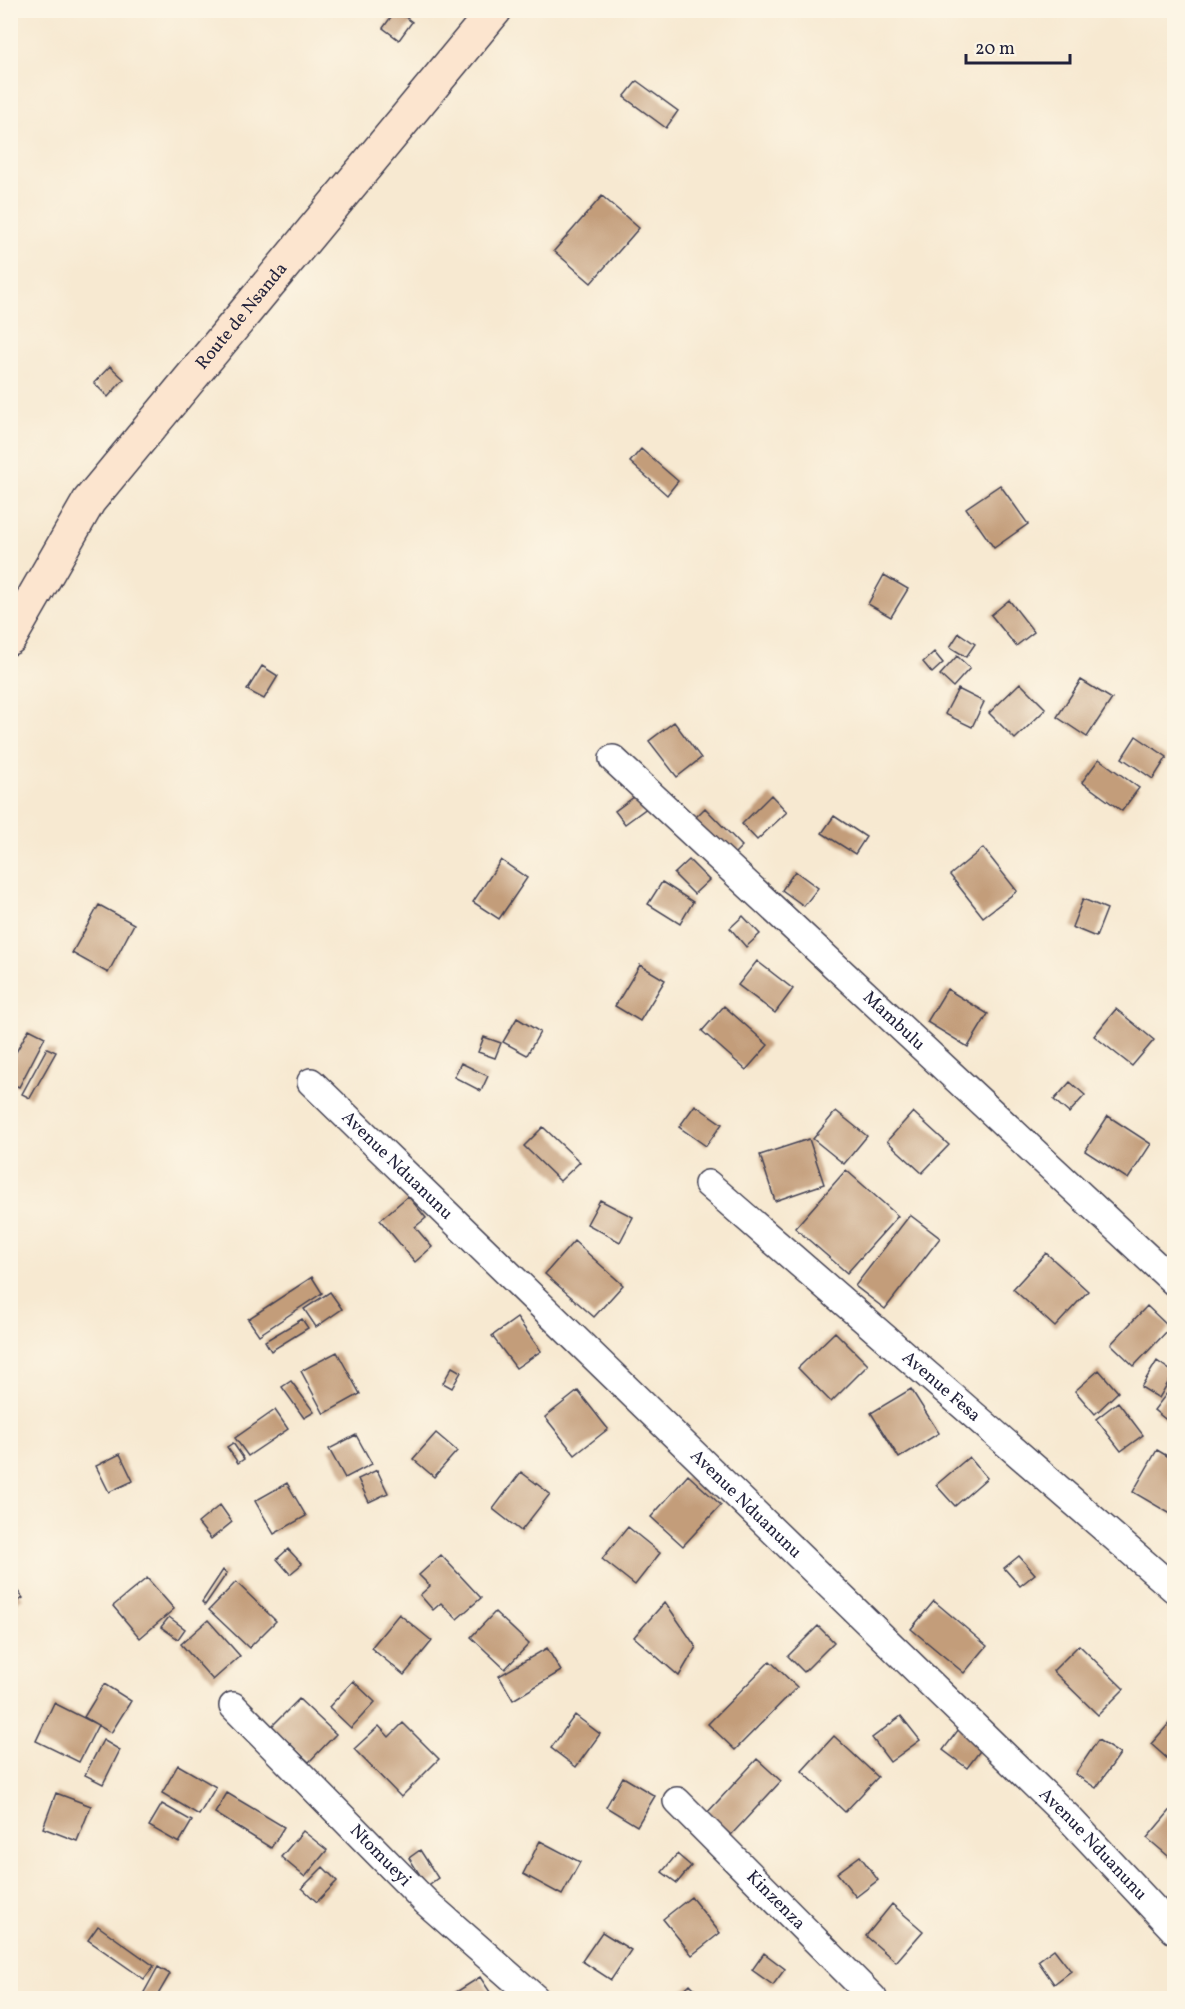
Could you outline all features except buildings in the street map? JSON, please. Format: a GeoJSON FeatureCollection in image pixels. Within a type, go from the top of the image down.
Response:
{"type":"FeatureCollection","features":[{"type":"Feature","properties":{"kind":"street","name":"Route de Nsanda"},"geometry":{"type":"LineString","coordinates":[[10,638],[89,501],[495,10]]}},
{"type":"Feature","properties":{"kind":"street","name":"Mambulu"},"geometry":{"type":"LineString","coordinates":[[613,759],[1174,1282]]}},
{"type":"Feature","properties":{"kind":"street","name":"Avenue Nduanunu"},"geometry":{"type":"LineString","coordinates":[[311,1082],[1068,1817],[1174,1930]]}},
{"type":"Feature","properties":{"kind":"street","name":"Avenue Fesa"},"geometry":{"type":"LineString","coordinates":[[708,1184],[1174,1589]]}},
{"type":"Feature","properties":{"kind":"street","name":"Ntomueyi"},"geometry":{"type":"LineString","coordinates":[[233,1706],[426,1902],[535,1998]]}},
{"type":"Feature","properties":{"kind":"street","name":"Kinzenza"},"geometry":{"type":"LineString","coordinates":[[677,1801],[873,1998]]}}]}
